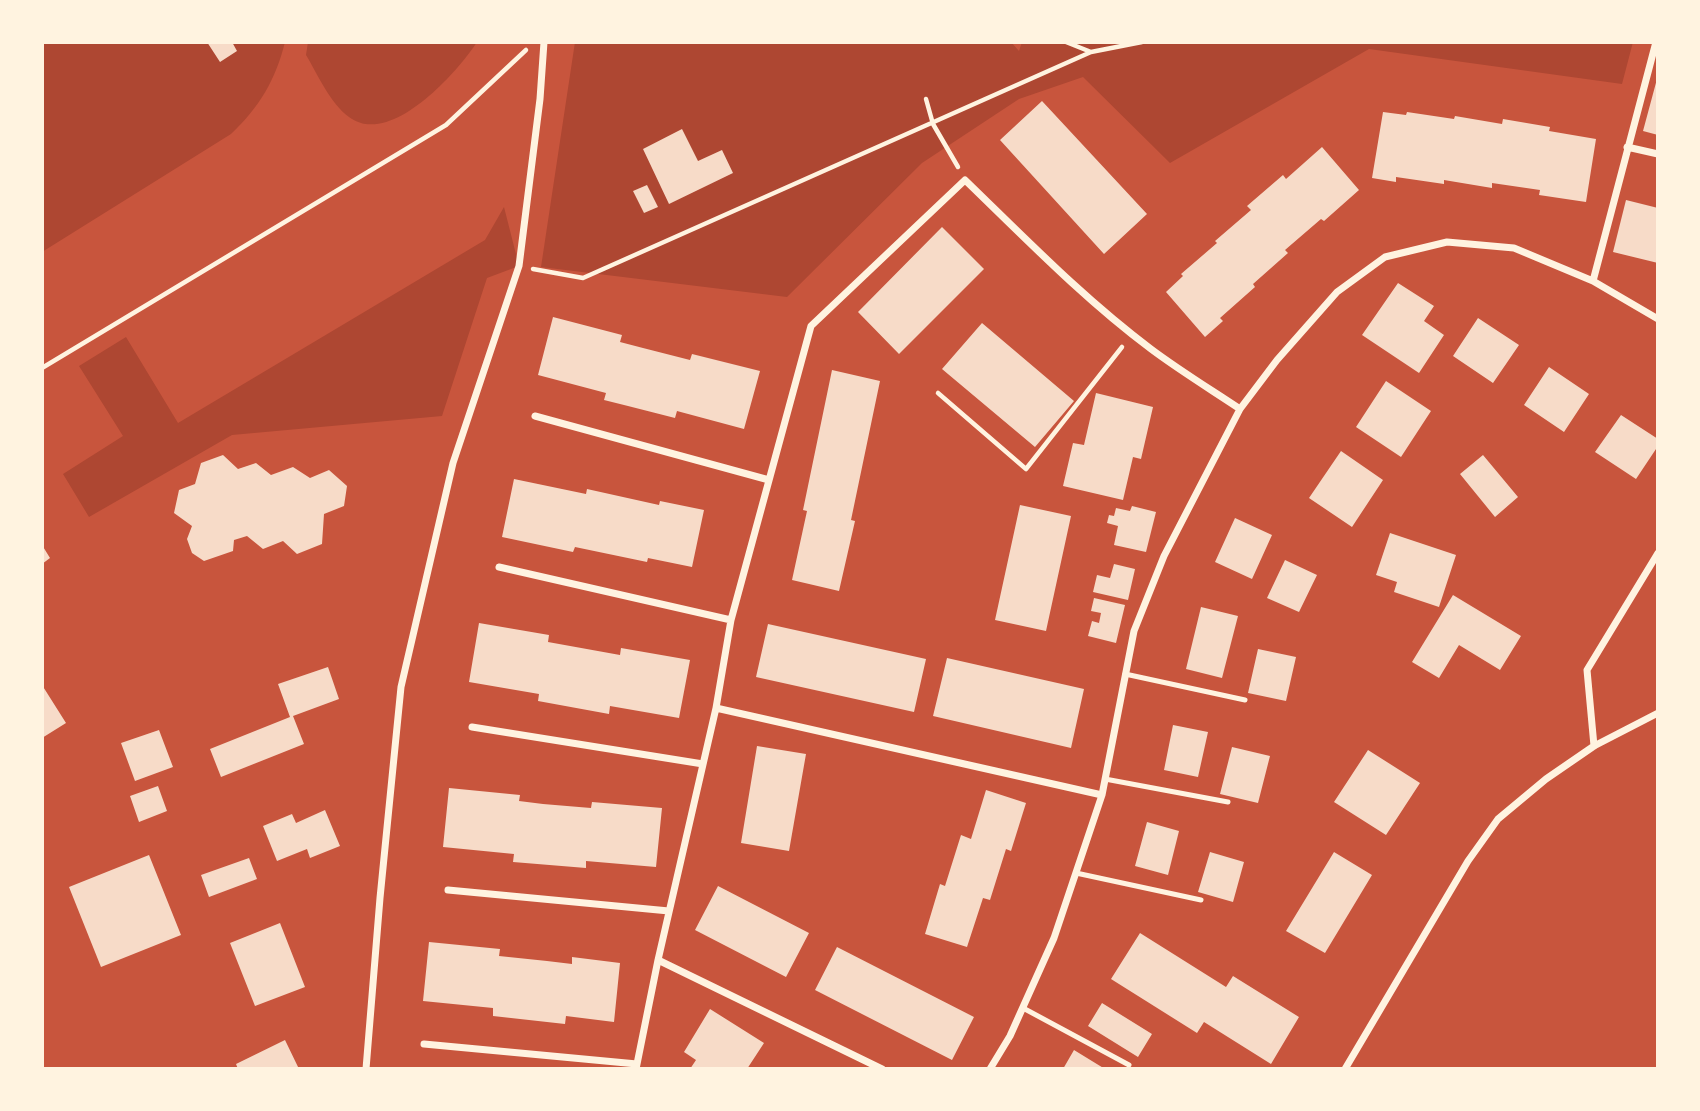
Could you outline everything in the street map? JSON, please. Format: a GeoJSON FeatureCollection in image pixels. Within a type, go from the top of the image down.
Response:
{"type":"FeatureCollection","features":[{"type":"Feature","properties":{"kind":"street"},"geometry":{"type":"LineString","coordinates":[[366,1069],[401,687],[453,463],[519,267],[540,99],[544,42]]}},
{"type":"Feature","properties":{"kind":"street"},"geometry":{"type":"LineString","coordinates":[[1593,281],[1656,42]]}},
{"type":"Feature","properties":{"kind":"street"},"geometry":{"type":"LineString","coordinates":[[1627,147],[1658,154]]}},
{"type":"Feature","properties":{"kind":"street"},"geometry":{"type":"LineString","coordinates":[[424,1044],[636,1066],[657,960],[716,708],[731,620],[811,326],[965,180],[1058,270],[1150,349],[1240,409]]}},
{"type":"Feature","properties":{"kind":"street"},"geometry":{"type":"LineString","coordinates":[[990,1069],[1010,1036],[1054,938],[1102,795],[1135,631],[1164,555],[1240,409],[1277,360],[1337,292],[1385,257],[1447,242],[1514,248],[1593,281],[1658,319]]}},
{"type":"Feature","properties":{"kind":"street"},"geometry":{"type":"LineString","coordinates":[[535,416],[769,480]]}},
{"type":"Feature","properties":{"kind":"street"},"geometry":{"type":"LineString","coordinates":[[1594,746],[1587,670],[1658,553]]}},
{"type":"Feature","properties":{"kind":"street"},"geometry":{"type":"LineString","coordinates":[[499,567],[731,620]]}},
{"type":"Feature","properties":{"kind":"street"},"geometry":{"type":"LineString","coordinates":[[716,708],[1102,795]]}},
{"type":"Feature","properties":{"kind":"street"},"geometry":{"type":"LineString","coordinates":[[1345,1069],[1468,861],[1497,819],[1546,779],[1594,746],[1658,713]]}},
{"type":"Feature","properties":{"kind":"street"},"geometry":{"type":"LineString","coordinates":[[472,727],[703,764]]}},
{"type":"Feature","properties":{"kind":"street"},"geometry":{"type":"LineString","coordinates":[[448,890],[669,911]]}},
{"type":"Feature","properties":{"kind":"street"},"geometry":{"type":"LineString","coordinates":[[657,960],[882,1069]]}},
{"type":"Feature","properties":{"kind":"lane"},"geometry":{"type":"LineString","coordinates":[[1125,674],[1245,700]]}},
{"type":"Feature","properties":{"kind":"lane"},"geometry":{"type":"LineString","coordinates":[[1105,779],[1228,802]]}},
{"type":"Feature","properties":{"kind":"lane"},"geometry":{"type":"LineString","coordinates":[[1076,873],[1201,900]]}},
{"type":"Feature","properties":{"kind":"lane"},"geometry":{"type":"LineString","coordinates":[[1023,1008],[1129,1065]]}},
{"type":"Feature","properties":{"kind":"path"},"geometry":{"type":"LineString","coordinates":[[42,368],[446,125],[534,42]]}},
{"type":"Feature","properties":{"kind":"path"},"geometry":{"type":"LineString","coordinates":[[1066,42],[1091,52]]}},
{"type":"Feature","properties":{"kind":"path"},"geometry":{"type":"LineString","coordinates":[[519,267],[583,278],[1091,52],[1142,42]]}},
{"type":"Feature","properties":{"kind":"path"},"geometry":{"type":"LineString","coordinates":[[926,99],[933,124],[965,180]]}},
{"type":"Feature","properties":{"kind":"path"},"geometry":{"type":"LineString","coordinates":[[938,393],[1026,469],[1132,334]]}},
{"type":"Feature","properties":{"kind":"shaded area"},"geometry":{"type":"Polygon","coordinates":[[[42,42],[285,42],[277,68],[265,92],[250,114],[231,134],[42,252],[42,42]]]}},
{"type":"Feature","properties":{"kind":"shaded area"},"geometry":{"type":"Polygon","coordinates":[[[308,42],[477,42],[439,88],[421,103],[383,123],[365,124],[349,117],[330,97],[306,55],[308,42]]]}},
{"type":"Feature","properties":{"kind":"shaded area"},"geometry":{"type":"Polygon","coordinates":[[[575,42],[1011,42],[1019,51],[1022,42],[1633,42],[1622,84],[1369,49],[1170,163],[1083,77],[1019,99],[922,163],[787,297],[541,267],[575,42]]]}},
{"type":"Feature","properties":{"kind":"shaded area"},"geometry":{"type":"Polygon","coordinates":[[[504,207],[519,266],[487,278],[442,416],[232,435],[89,517],[63,474],[123,436],[79,366],[126,337],[178,423],[485,240],[504,207]]]}},
{"type":"Feature","properties":{"kind":"building"},"geometry":{"type":"Polygon","coordinates":[[[207,42],[232,42],[237,51],[220,62],[207,42]]]}},
{"type":"Feature","properties":{"kind":"building"},"geometry":{"type":"Polygon","coordinates":[[[1658,79],[1658,135],[1643,131],[1658,79]]]}},
{"type":"Feature","properties":{"kind":"building"},"geometry":{"type":"Polygon","coordinates":[[[1042,101],[1147,214],[1104,254],[1000,140],[1042,101]]]}},
{"type":"Feature","properties":{"kind":"building"},"geometry":{"type":"Polygon","coordinates":[[[1383,112],[1406,115],[1407,112],[1454,119],[1455,116],[1502,124],[1503,119],[1596,139],[1586,202],[1539,195],[1540,190],[1492,183],[1492,188],[1444,180],[1444,184],[1396,177],[1396,182],[1372,178],[1383,112]]]}},
{"type":"Feature","properties":{"kind":"building"},"geometry":{"type":"Polygon","coordinates":[[[682,129],[698,161],[722,150],[733,173],[669,204],[643,149],[682,129]]]}},
{"type":"Feature","properties":{"kind":"building"},"geometry":{"type":"Polygon","coordinates":[[[1322,147],[1359,190],[1285,250],[1288,253],[1253,284],[1255,287],[1220,318],[1223,321],[1205,337],[1166,292],[1183,276],[1181,274],[1217,243],[1215,241],[1251,210],[1247,206],[1283,175],[1286,179],[1322,147]]]}},
{"type":"Feature","properties":{"kind":"building"},"geometry":{"type":"Polygon","coordinates":[[[647,185],[658,207],[644,213],[633,191],[647,185]]]}},
{"type":"Feature","properties":{"kind":"building"},"geometry":{"type":"Polygon","coordinates":[[[1626,200],[1658,208],[1658,263],[1613,252],[1626,200]]]}},
{"type":"Feature","properties":{"kind":"building"},"geometry":{"type":"Polygon","coordinates":[[[942,227],[984,269],[899,354],[858,312],[942,227]]]}},
{"type":"Feature","properties":{"kind":"building"},"geometry":{"type":"Polygon","coordinates":[[[1398,283],[1434,306],[1424,321],[1444,335],[1419,373],[1362,335],[1398,283]]]}},
{"type":"Feature","properties":{"kind":"building"},"geometry":{"type":"Polygon","coordinates":[[[553,317],[622,335],[620,342],[643,348],[690,360],[692,354],[760,371],[744,429],[677,411],[675,418],[604,400],[606,393],[538,375],[553,317]]]}},
{"type":"Feature","properties":{"kind":"building"},"geometry":{"type":"Polygon","coordinates":[[[1478,318],[1519,345],[1493,383],[1453,356],[1478,318]]]}},
{"type":"Feature","properties":{"kind":"building"},"geometry":{"type":"Polygon","coordinates":[[[982,323],[1074,401],[1035,447],[942,369],[982,323]]]}},
{"type":"Feature","properties":{"kind":"building"},"geometry":{"type":"Polygon","coordinates":[[[1549,367],[1589,394],[1564,432],[1524,405],[1549,367]]]}},
{"type":"Feature","properties":{"kind":"building"},"geometry":{"type":"Polygon","coordinates":[[[832,370],[880,381],[851,520],[855,521],[839,591],[792,580],[807,511],[803,510],[832,370]]]}},
{"type":"Feature","properties":{"kind":"building"},"geometry":{"type":"Polygon","coordinates":[[[1386,381],[1431,411],[1401,457],[1356,427],[1386,381]]]}},
{"type":"Feature","properties":{"kind":"building"},"geometry":{"type":"Polygon","coordinates":[[[1096,393],[1153,407],[1141,459],[1133,457],[1123,500],[1063,486],[1073,443],[1084,445],[1096,393]]]}},
{"type":"Feature","properties":{"kind":"building"},"geometry":{"type":"Polygon","coordinates":[[[1621,415],[1658,439],[1658,446],[1636,479],[1595,452],[1621,415]]]}},
{"type":"Feature","properties":{"kind":"building"},"geometry":{"type":"Polygon","coordinates":[[[1341,451],[1383,480],[1352,527],[1309,498],[1341,451]]]}},
{"type":"Feature","properties":{"kind":"building"},"geometry":{"type":"Polygon","coordinates":[[[223,455],[238,469],[256,463],[271,475],[293,467],[310,478],[329,470],[347,486],[344,506],[324,514],[322,544],[297,554],[283,541],[263,549],[247,536],[234,540],[233,551],[204,561],[192,553],[187,539],[192,526],[174,513],[179,490],[195,484],[201,463],[223,455]]]}},
{"type":"Feature","properties":{"kind":"building"},"geometry":{"type":"Polygon","coordinates":[[[1483,455],[1518,497],[1495,517],[1460,474],[1483,455]]]}},
{"type":"Feature","properties":{"kind":"building"},"geometry":{"type":"Polygon","coordinates":[[[514,479],[586,494],[587,489],[659,505],[660,501],[704,510],[692,567],[648,558],[647,562],[575,547],[573,552],[502,537],[514,479]]]}},
{"type":"Feature","properties":{"kind":"building"},"geometry":{"type":"Polygon","coordinates":[[[1020,505],[1071,516],[1046,631],[995,620],[1020,505]]]}},
{"type":"Feature","properties":{"kind":"building"},"geometry":{"type":"Polygon","coordinates":[[[1132,506],[1156,512],[1146,552],[1114,545],[1118,526],[1107,523],[1109,515],[1114,516],[1116,508],[1130,511],[1132,506]]]}},
{"type":"Feature","properties":{"kind":"building"},"geometry":{"type":"Polygon","coordinates":[[[1235,518],[1272,535],[1252,579],[1215,562],[1235,518]]]}},
{"type":"Feature","properties":{"kind":"building"},"geometry":{"type":"Polygon","coordinates":[[[1390,533],[1456,555],[1439,607],[1394,592],[1397,582],[1376,575],[1390,533]]]}},
{"type":"Feature","properties":{"kind":"building"},"geometry":{"type":"Polygon","coordinates":[[[42,545],[50,558],[42,564],[42,545]]]}},
{"type":"Feature","properties":{"kind":"building"},"geometry":{"type":"Polygon","coordinates":[[[1285,560],[1317,575],[1299,612],[1267,598],[1285,560]]]}},
{"type":"Feature","properties":{"kind":"building"},"geometry":{"type":"Polygon","coordinates":[[[1114,564],[1135,569],[1128,600],[1093,592],[1097,575],[1110,578],[1114,564]]]}},
{"type":"Feature","properties":{"kind":"building"},"geometry":{"type":"Polygon","coordinates":[[[1453,595],[1521,636],[1500,670],[1459,645],[1439,678],[1412,662],[1453,595]]]}},
{"type":"Feature","properties":{"kind":"building"},"geometry":{"type":"Polygon","coordinates":[[[1094,598],[1125,605],[1116,643],[1088,636],[1092,621],[1099,623],[1101,613],[1091,611],[1094,598]]]}},
{"type":"Feature","properties":{"kind":"building"},"geometry":{"type":"Polygon","coordinates":[[[1201,607],[1238,616],[1222,678],[1186,669],[1201,607]]]}},
{"type":"Feature","properties":{"kind":"building"},"geometry":{"type":"Polygon","coordinates":[[[479,623],[549,635],[548,642],[620,655],[621,648],[690,660],[679,718],[610,706],[609,714],[538,701],[539,694],[469,682],[479,623]]]}},
{"type":"Feature","properties":{"kind":"building"},"geometry":{"type":"Polygon","coordinates":[[[768,624],[926,659],[914,712],[756,677],[768,624]]]}},
{"type":"Feature","properties":{"kind":"building"},"geometry":{"type":"Polygon","coordinates":[[[1258,649],[1296,657],[1286,701],[1248,693],[1258,649]]]}},
{"type":"Feature","properties":{"kind":"building"},"geometry":{"type":"Polygon","coordinates":[[[947,658],[1084,689],[1071,748],[933,716],[947,658]]]}},
{"type":"Feature","properties":{"kind":"building"},"geometry":{"type":"Polygon","coordinates":[[[328,667],[339,699],[293,716],[304,744],[221,777],[210,749],[290,717],[278,684],[328,667]]]}},
{"type":"Feature","properties":{"kind":"building"},"geometry":{"type":"Polygon","coordinates":[[[42,685],[66,723],[42,738],[42,685]]]}},
{"type":"Feature","properties":{"kind":"building"},"geometry":{"type":"Polygon","coordinates":[[[1173,725],[1208,732],[1198,777],[1164,770],[1173,725]]]}},
{"type":"Feature","properties":{"kind":"building"},"geometry":{"type":"Polygon","coordinates":[[[159,730],[173,767],[135,781],[121,743],[159,730]]]}},
{"type":"Feature","properties":{"kind":"building"},"geometry":{"type":"Polygon","coordinates":[[[757,746],[806,754],[789,851],[741,843],[757,746]]]}},
{"type":"Feature","properties":{"kind":"building"},"geometry":{"type":"Polygon","coordinates":[[[1232,747],[1270,756],[1258,803],[1220,794],[1232,747]]]}},
{"type":"Feature","properties":{"kind":"building"},"geometry":{"type":"Polygon","coordinates":[[[1368,750],[1420,783],[1386,835],[1334,802],[1368,750]]]}},
{"type":"Feature","properties":{"kind":"building"},"geometry":{"type":"Polygon","coordinates":[[[158,786],[167,811],[139,822],[130,796],[158,786]]]}},
{"type":"Feature","properties":{"kind":"building"},"geometry":{"type":"Polygon","coordinates":[[[449,788],[520,795],[519,801],[543,804],[591,808],[592,802],[662,808],[656,867],[586,861],[586,868],[513,862],[514,854],[443,847],[449,788]]]}},
{"type":"Feature","properties":{"kind":"building"},"geometry":{"type":"Polygon","coordinates":[[[986,790],[1026,803],[1011,851],[1006,849],[990,900],[983,898],[967,947],[925,934],[940,884],[945,886],[961,835],[971,839],[986,790]]]}},
{"type":"Feature","properties":{"kind":"building"},"geometry":{"type":"Polygon","coordinates":[[[325,810],[340,846],[310,858],[307,849],[277,861],[263,826],[292,814],[296,823],[325,810]]]}},
{"type":"Feature","properties":{"kind":"building"},"geometry":{"type":"Polygon","coordinates":[[[1147,822],[1179,831],[1168,875],[1135,866],[1147,822]]]}},
{"type":"Feature","properties":{"kind":"building"},"geometry":{"type":"Polygon","coordinates":[[[1210,852],[1244,862],[1233,902],[1198,892],[1210,852]]]}},
{"type":"Feature","properties":{"kind":"building"},"geometry":{"type":"Polygon","coordinates":[[[1334,852],[1372,875],[1325,953],[1286,931],[1334,852]]]}},
{"type":"Feature","properties":{"kind":"building"},"geometry":{"type":"Polygon","coordinates":[[[149,855],[181,935],[101,967],[69,887],[149,855]]]}},
{"type":"Feature","properties":{"kind":"building"},"geometry":{"type":"Polygon","coordinates":[[[249,858],[257,879],[209,897],[201,875],[249,858]]]}},
{"type":"Feature","properties":{"kind":"building"},"geometry":{"type":"Polygon","coordinates":[[[718,886],[809,933],[786,977],[695,930],[718,886]]]}},
{"type":"Feature","properties":{"kind":"building"},"geometry":{"type":"Polygon","coordinates":[[[280,923],[305,987],[255,1006],[230,943],[280,923]]]}},
{"type":"Feature","properties":{"kind":"building"},"geometry":{"type":"Polygon","coordinates":[[[1140,933],[1226,987],[1233,976],[1299,1017],[1271,1064],[1204,1022],[1197,1033],[1111,979],[1140,933]]]}},
{"type":"Feature","properties":{"kind":"building"},"geometry":{"type":"Polygon","coordinates":[[[429,942],[500,949],[499,956],[572,964],[572,957],[620,963],[614,1022],[566,1016],[565,1024],[493,1016],[493,1008],[423,1001],[429,942]]]}},
{"type":"Feature","properties":{"kind":"building"},"geometry":{"type":"Polygon","coordinates":[[[837,947],[974,1017],[952,1060],[815,990],[837,947]]]}},
{"type":"Feature","properties":{"kind":"building"},"geometry":{"type":"Polygon","coordinates":[[[1102,1003],[1152,1034],[1138,1057],[1088,1026],[1102,1003]]]}},
{"type":"Feature","properties":{"kind":"building"},"geometry":{"type":"Polygon","coordinates":[[[710,1009],[764,1043],[747,1069],[690,1069],[696,1060],[684,1052],[710,1009]]]}},
{"type":"Feature","properties":{"kind":"building"},"geometry":{"type":"Polygon","coordinates":[[[285,1040],[299,1069],[238,1069],[236,1064],[285,1040]]]}},
{"type":"Feature","properties":{"kind":"building"},"geometry":{"type":"Polygon","coordinates":[[[1074,1050],[1105,1069],[1063,1069],[1074,1050]]]}}]}
